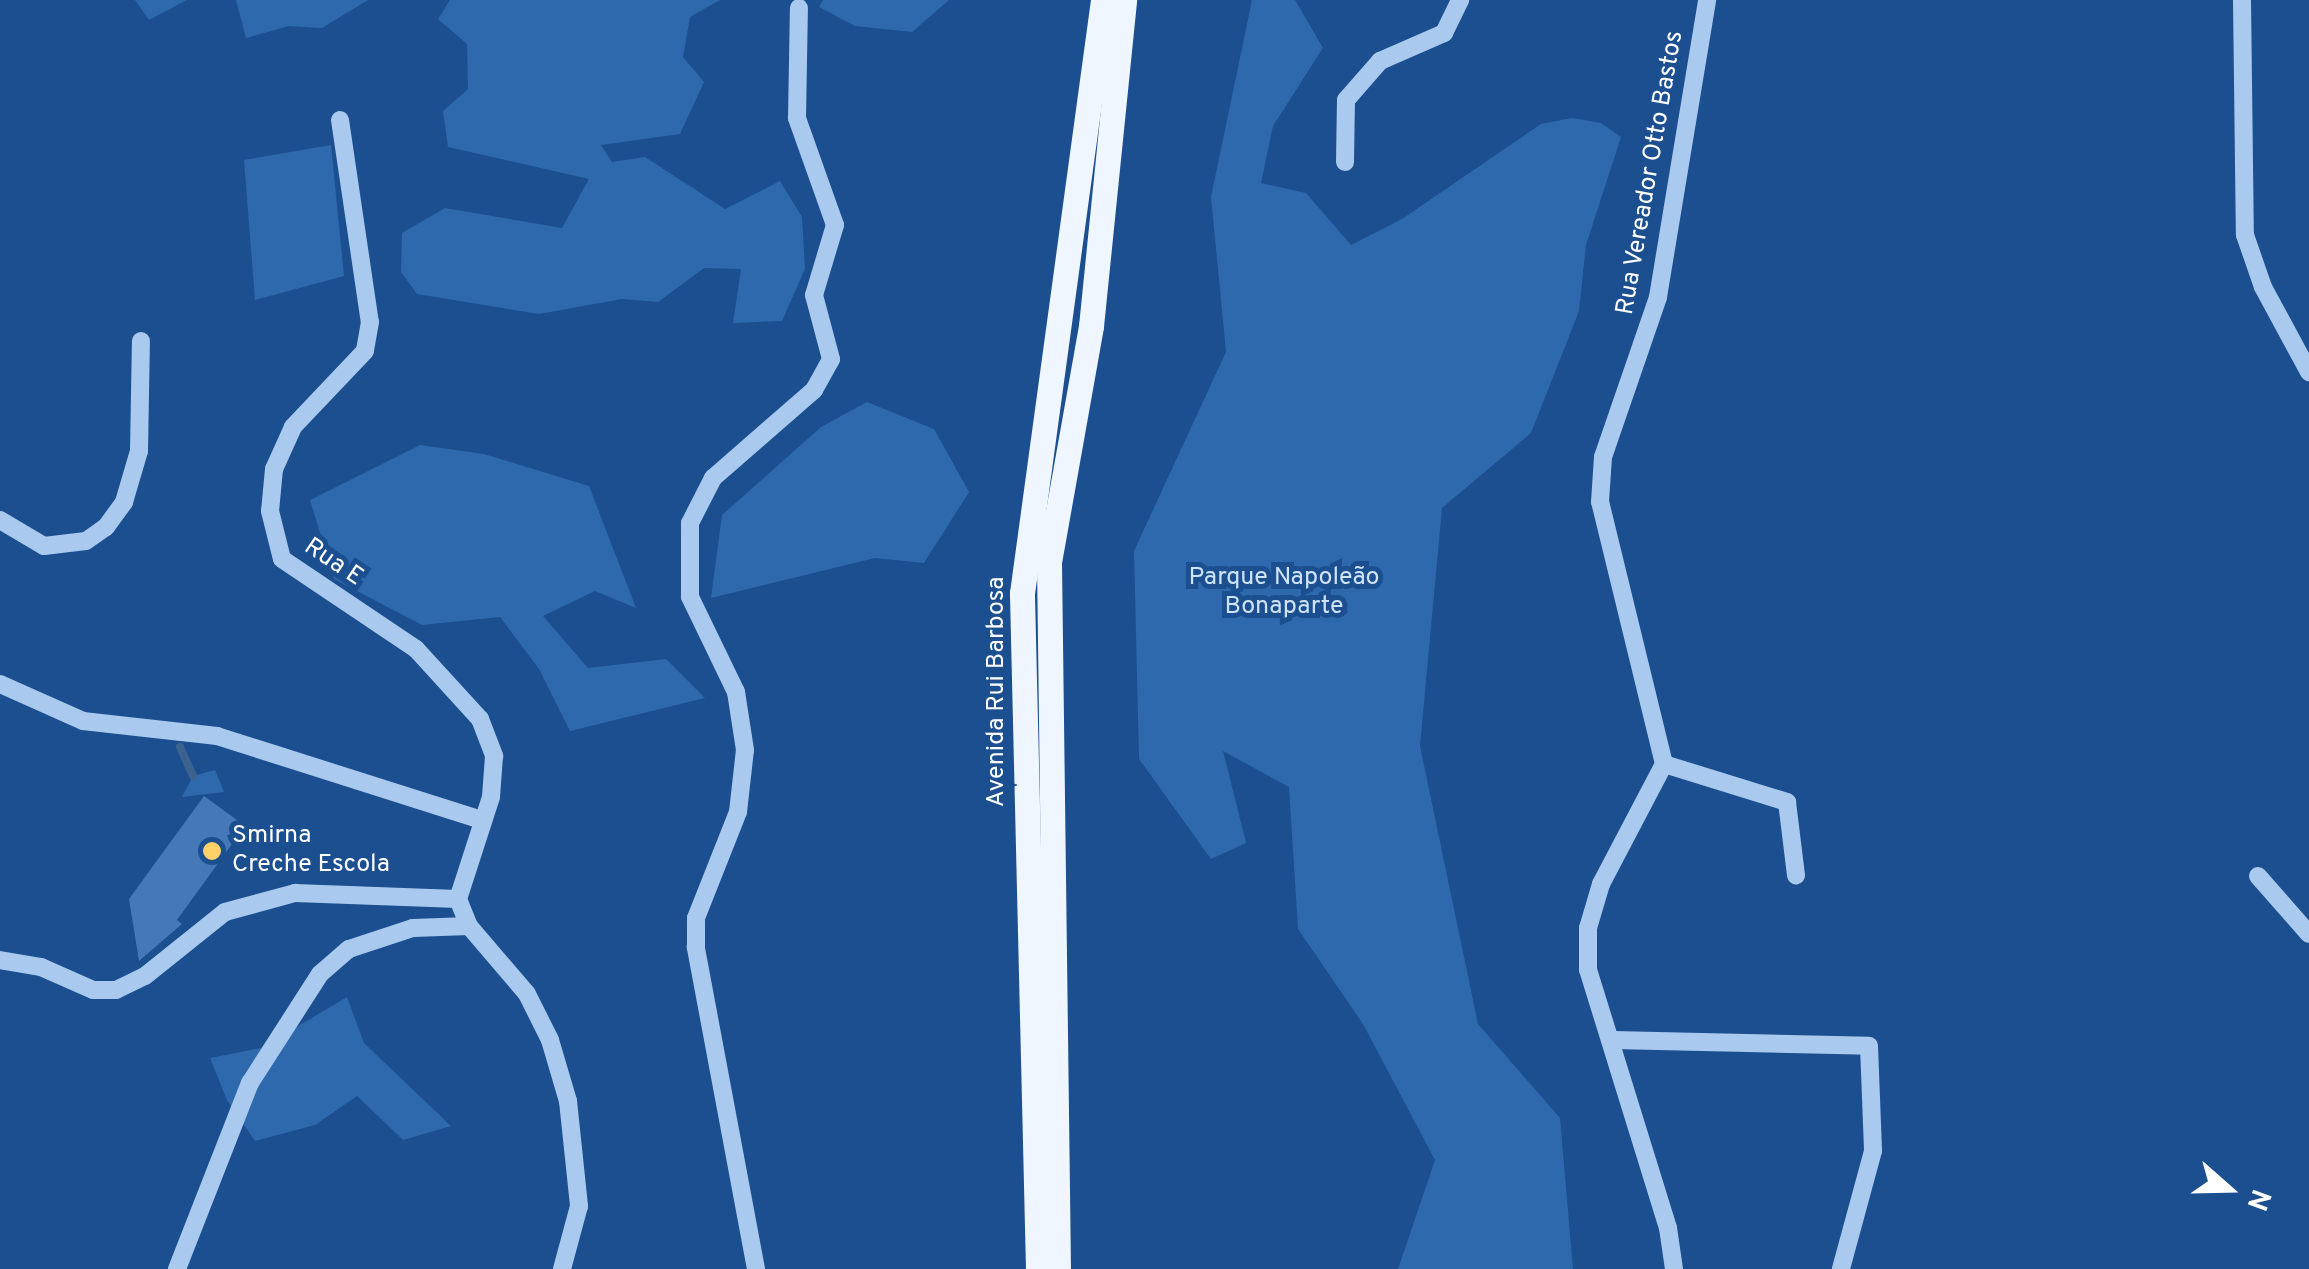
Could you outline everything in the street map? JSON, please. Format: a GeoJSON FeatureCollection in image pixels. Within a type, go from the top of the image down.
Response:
{"type":"FeatureCollection","features":[{"type":"Feature","properties":{"kind":"main road","name":"Avenida Rui Barbosa"},"geometry":{"type":"LineString","coordinates":[[1038,1269],[1022,593],[1103,0]]}},
{"type":"Feature","properties":{"kind":"main road","name":"Avenida Rui Barbosa"},"geometry":{"type":"LineString","coordinates":[[1058,1269],[1048,562],[1091,326],[1124,0]]}},
{"type":"Feature","properties":{"kind":"street"},"geometry":{"type":"LineString","coordinates":[[1345,162],[1346,100],[1380,61],[1444,32],[1460,0]]}},
{"type":"Feature","properties":{"kind":"street","name":"Rua Vereador Otto Bastos"},"geometry":{"type":"LineString","coordinates":[[1664,764],[1600,502],[1603,456],[1658,297],[1707,0]]}},
{"type":"Feature","properties":{"kind":"street"},"geometry":{"type":"LineString","coordinates":[[2242,0],[2244,235],[2263,287],[2309,372]]}},
{"type":"Feature","properties":{"kind":"street"},"geometry":{"type":"LineString","coordinates":[[756,1269],[696,947],[696,918],[738,812],[745,750],[736,692],[690,597],[690,522],[713,478],[814,390],[831,359],[814,295],[835,225],[833,208],[797,118],[799,8]]}},
{"type":"Feature","properties":{"kind":"street","name":"Rua E"},"geometry":{"type":"LineString","coordinates":[[340,120],[370,322],[365,350],[293,427],[274,469],[270,511],[282,559],[416,649],[480,719],[494,756],[491,797],[458,900]]}},
{"type":"Feature","properties":{"kind":"street"},"geometry":{"type":"LineString","coordinates":[[0,520],[44,546],[86,541],[106,526],[124,502],[139,451],[141,341]]}},
{"type":"Feature","properties":{"kind":"street"},"geometry":{"type":"LineString","coordinates":[[0,684],[83,721],[218,736],[482,820]]}},
{"type":"Feature","properties":{"kind":"street"},"geometry":{"type":"LineString","coordinates":[[1674,1269],[1612,1040],[1588,970],[1588,928],[1602,884],[1664,764],[1787,802],[1796,874]]}},
{"type":"Feature","properties":{"kind":"street"},"geometry":{"type":"LineString","coordinates":[[2258,876],[2309,934]]}},
{"type":"Feature","properties":{"kind":"street"},"geometry":{"type":"LineString","coordinates":[[0,960],[40,968],[93,990],[116,990],[144,976],[225,912],[295,893],[458,900],[469,926],[527,994],[550,1040],[568,1101],[579,1206],[562,1269]]}},
{"type":"Feature","properties":{"kind":"street"},"geometry":{"type":"LineString","coordinates":[[177,1269],[250,1083],[320,974],[349,949],[414,928],[469,926]]}},
{"type":"Feature","properties":{"kind":"street"},"geometry":{"type":"LineString","coordinates":[[1612,1040],[1869,1046],[1874,1152],[1841,1269]]}},
{"type":"Feature","properties":{"kind":"green space"},"geometry":{"type":"Polygon","coordinates":[[[135,0],[187,0],[149,20],[135,0]]]}},
{"type":"Feature","properties":{"kind":"green space"},"geometry":{"type":"Polygon","coordinates":[[[236,0],[368,0],[322,28],[289,26],[246,38],[236,0]]]}},
{"type":"Feature","properties":{"kind":"green space"},"geometry":{"type":"Polygon","coordinates":[[[450,0],[720,0],[690,17],[683,57],[704,82],[680,134],[601,145],[612,162],[645,157],[725,209],[780,181],[802,217],[805,269],[782,321],[733,323],[741,269],[704,268],[658,302],[622,299],[539,314],[417,294],[401,272],[402,233],[445,208],[562,228],[589,179],[448,147],[443,111],[468,89],[467,44],[438,19],[450,0]]]}},
{"type":"Feature","properties":{"kind":"green space"},"geometry":{"type":"Polygon","coordinates":[[[823,0],[949,0],[912,32],[855,26],[819,7],[823,0]]]}},
{"type":"Feature","properties":{"kind":"green space","name":"Parque Napoleão Bonaparte"},"geometry":{"type":"Polygon","coordinates":[[[1252,0],[1295,0],[1323,48],[1273,126],[1261,183],[1306,193],[1351,245],[1402,219],[1541,124],[1572,118],[1601,123],[1621,137],[1586,245],[1579,311],[1531,433],[1442,508],[1420,746],[1478,1024],[1560,1118],[1573,1269],[1398,1269],[1435,1160],[1363,1024],[1298,929],[1289,787],[1223,751],[1246,843],[1211,859],[1139,759],[1134,551],[1226,352],[1211,197],[1252,0]]]}},
{"type":"Feature","properties":{"kind":"green space"},"geometry":{"type":"Polygon","coordinates":[[[331,145],[344,276],[255,300],[244,160],[331,145]]]}},
{"type":"Feature","properties":{"kind":"green space"},"geometry":{"type":"Polygon","coordinates":[[[867,402],[934,429],[969,492],[924,563],[875,558],[711,598],[722,515],[821,427],[867,402]]]}},
{"type":"Feature","properties":{"kind":"green space"},"geometry":{"type":"Polygon","coordinates":[[[420,445],[484,454],[589,486],[636,608],[595,591],[543,616],[588,668],[666,659],[705,698],[570,731],[539,669],[500,617],[422,625],[334,579],[310,500],[420,445]]]}},
{"type":"Feature","properties":{"kind":"green space"},"geometry":{"type":"Polygon","coordinates":[[[215,770],[224,792],[182,797],[193,776],[215,770]]]}},
{"type":"Feature","properties":{"kind":"green space"},"geometry":{"type":"Polygon","coordinates":[[[347,997],[364,1043],[451,1126],[403,1140],[357,1096],[315,1125],[255,1141],[227,1100],[210,1058],[261,1048],[347,997]]]}},
{"type":"Feature","properties":{"kind":"building"},"geometry":{"type":"Polygon","coordinates":[[[204,796],[245,826],[177,920],[182,924],[139,961],[129,899],[204,796]]]}},
{"type":"Feature","properties":{"kind":"waterway"},"geometry":{"type":"LineString","coordinates":[[180,747],[193,776]]}},
{"type":"Feature","properties":{"kind":"place","name":"Smirna Creche Escola"},"geometry":{"type":"Point","coordinates":[212,851]}}]}
